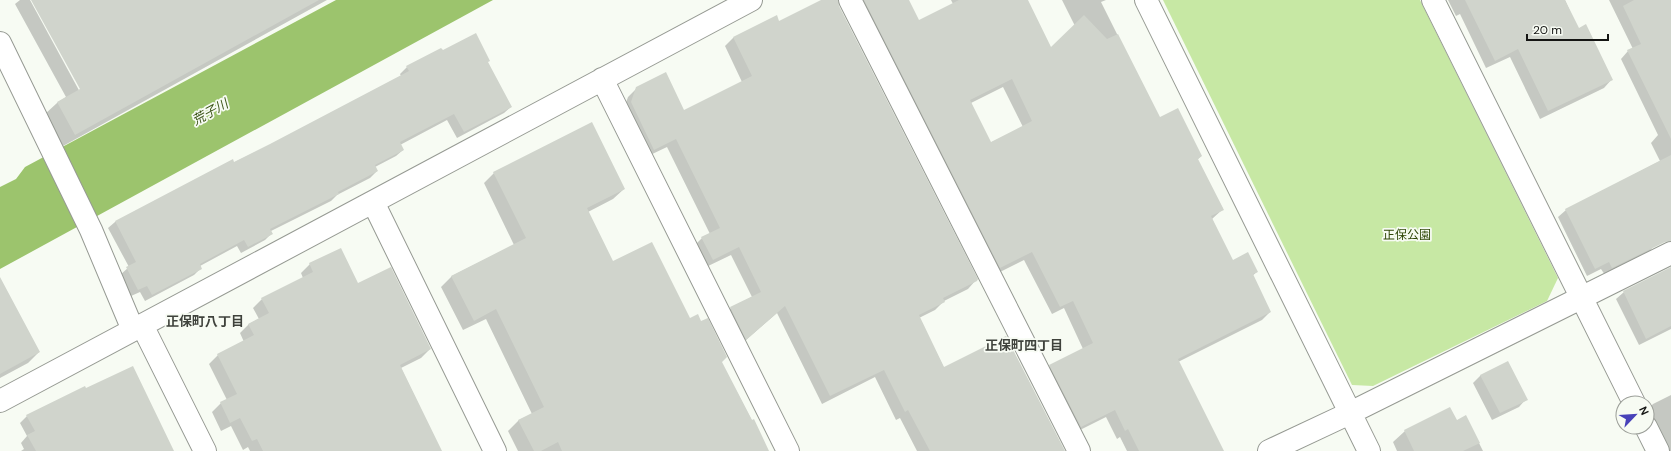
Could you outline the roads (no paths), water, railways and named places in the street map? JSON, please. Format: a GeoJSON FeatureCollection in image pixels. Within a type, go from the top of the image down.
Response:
{"type":"FeatureCollection","features":[{"type":"Feature","properties":{"kind":"street"},"geometry":{"type":"LineString","coordinates":[[0,401],[751,0]]}},
{"type":"Feature","properties":{"kind":"street"},"geometry":{"type":"LineString","coordinates":[[850,0],[1079,451]]}},
{"type":"Feature","properties":{"kind":"street"},"geometry":{"type":"LineString","coordinates":[[1146,0],[1369,451]]}},
{"type":"Feature","properties":{"kind":"street"},"geometry":{"type":"LineString","coordinates":[[1433,0],[1630,395]]}},
{"type":"Feature","properties":{"kind":"street"},"geometry":{"type":"LineString","coordinates":[[0,43],[137,327],[205,451]]}},
{"type":"Feature","properties":{"kind":"street"},"geometry":{"type":"LineString","coordinates":[[602,79],[788,451]]}},
{"type":"Feature","properties":{"kind":"street"},"geometry":{"type":"LineString","coordinates":[[373,202],[495,451]]}},
{"type":"Feature","properties":{"kind":"street"},"geometry":{"type":"LineString","coordinates":[[1269,451],[1350,413],[1671,253]]}},
{"type":"Feature","properties":{"kind":"street"},"geometry":{"type":"LineString","coordinates":[[1650,435],[1658,451]]}},
{"type":"Feature","properties":{"kind":"water","name":"荒子川"},"geometry":{"type":"Polygon","coordinates":[[[336,0],[493,0],[0,269],[0,187],[16,179],[25,167],[336,0]]]}},
{"type":"Feature","properties":{"kind":"district","name":"正保町八丁目"},"geometry":{"type":"Point","coordinates":[205,321]}},
{"type":"Feature","properties":{"kind":"district","name":"正保町四丁目"},"geometry":{"type":"Point","coordinates":[1024,345]}},
{"type":"Feature","properties":{"kind":"park label","name":"正保公園"},"geometry":{"type":"Point","coordinates":[1407,235]}}]}
